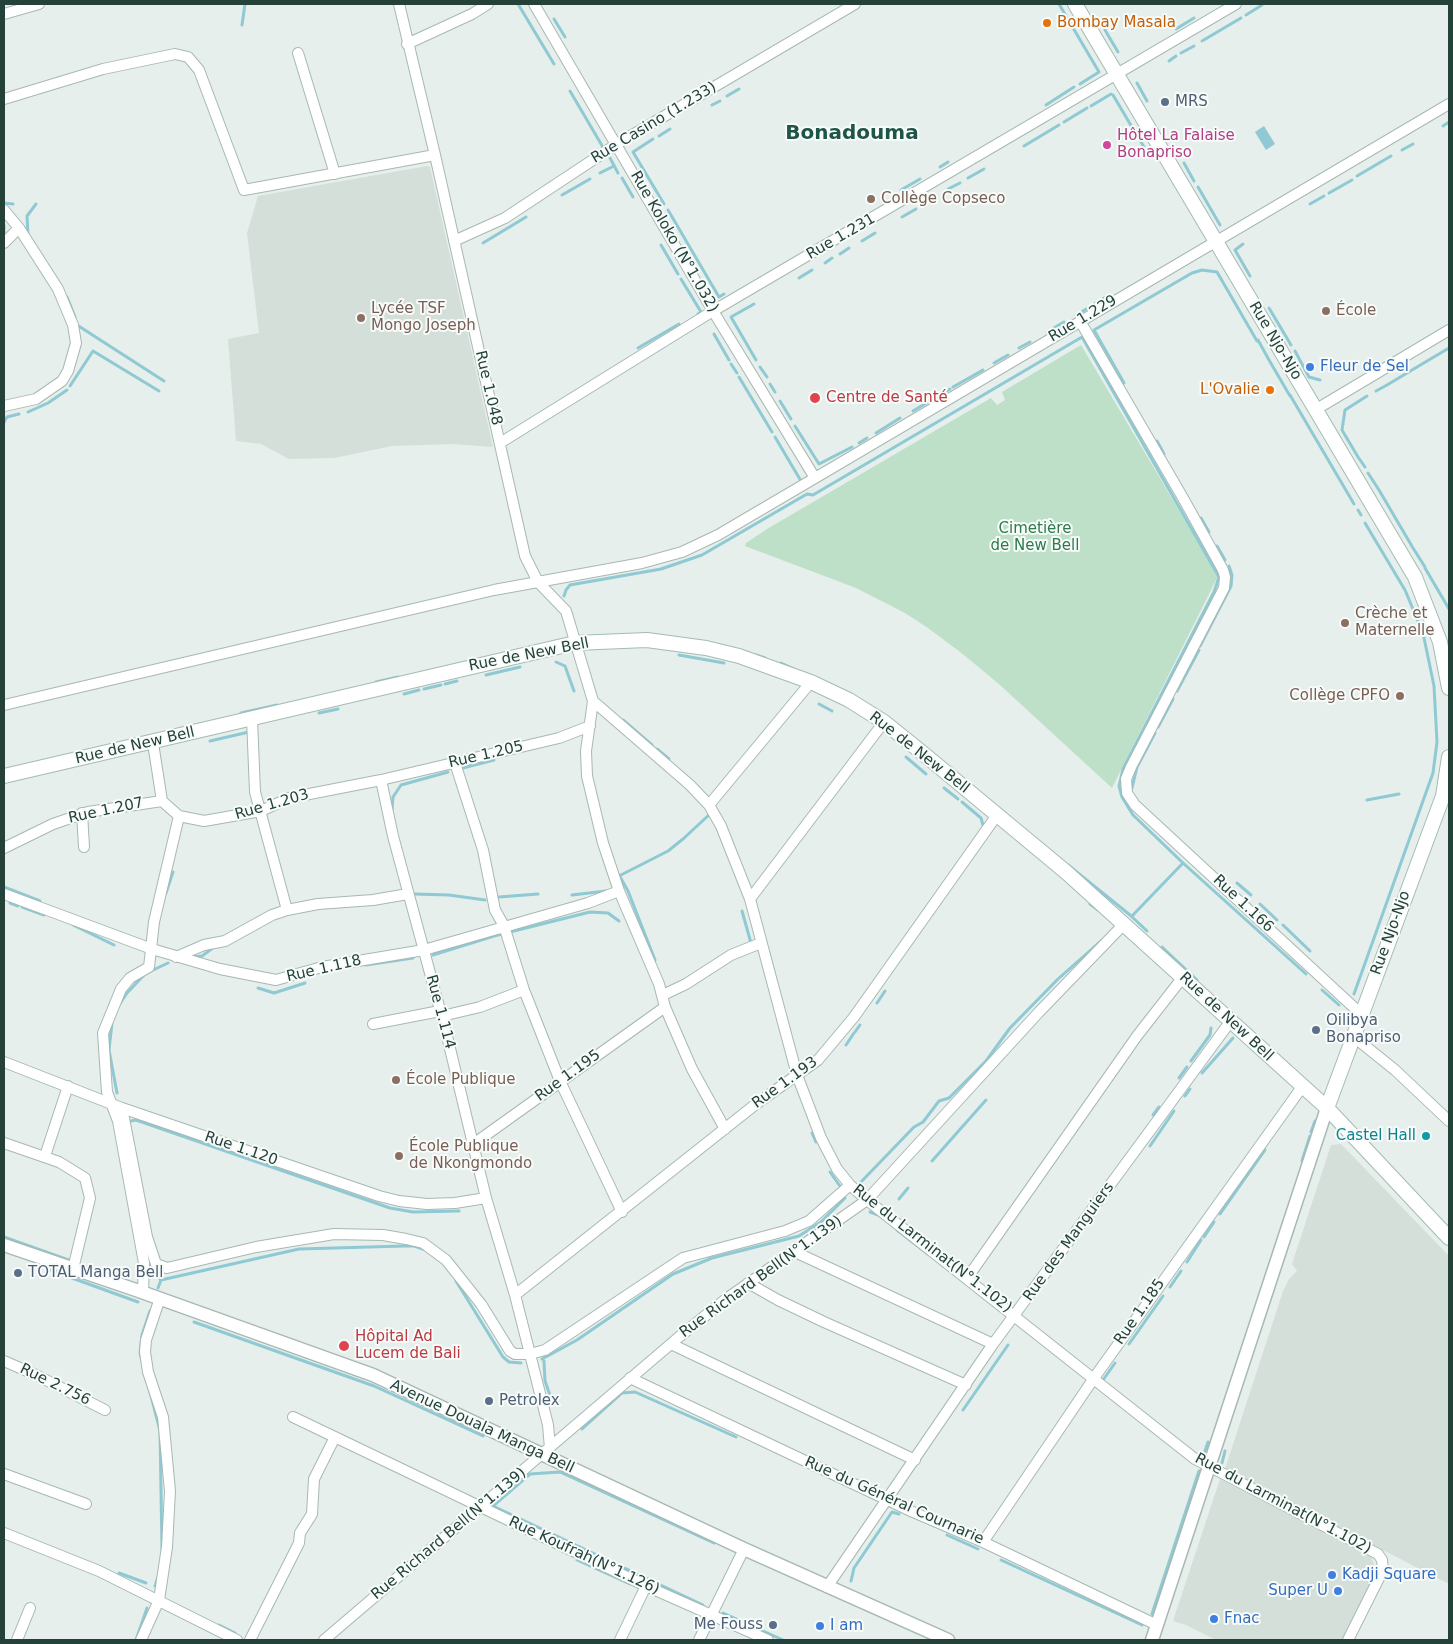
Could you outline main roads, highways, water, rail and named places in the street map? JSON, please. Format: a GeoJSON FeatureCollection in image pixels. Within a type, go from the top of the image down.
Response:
{"type":"FeatureCollection","features":[{"type":"Feature","properties":{"kind":"main road","name":"Rue Njo-Njo"},"geometry":{"type":"LineString","coordinates":[[1075,4],[1415,578],[1440,642],[1449,688]]}},
{"type":"Feature","properties":{"kind":"main road","name":"Rue de New Bell"},"geometry":{"type":"LineString","coordinates":[[4,776],[153,743],[575,643],[647,640],[706,648],[748,659],[811,682],[849,700],[884,722],[997,815],[1125,923],[1230,1022],[1327,1108],[1449,1238]]}},
{"type":"Feature","properties":{"kind":"main road","name":"Rue Njo-Njo"},"geometry":{"type":"LineString","coordinates":[[1327,1108],[1446,791],[1449,757]]}},
{"type":"Feature","properties":{"kind":"water"},"geometry":{"type":"Polygon","coordinates":[[[1264,126],[1275,144],[1266,150],[1255,132],[1264,126]]]}},
{"type":"Feature","properties":{"kind":"waterway"},"geometry":{"type":"LineString","coordinates":[[242,25],[245,4]]}},
{"type":"Feature","properties":{"kind":"waterway"},"geometry":{"type":"LineString","coordinates":[[518,4],[554,64]]}},
{"type":"Feature","properties":{"kind":"waterway"},"geometry":{"type":"LineString","coordinates":[[1059,4],[1099,72],[1080,84]]}},
{"type":"Feature","properties":{"kind":"waterway"},"geometry":{"type":"LineString","coordinates":[[1246,15],[1262,5]]}},
{"type":"Feature","properties":{"kind":"waterway"},"geometry":{"type":"LineString","coordinates":[[1176,29],[1194,18]]}},
{"type":"Feature","properties":{"kind":"waterway"},"geometry":{"type":"LineString","coordinates":[[1202,41],[1241,18]]}},
{"type":"Feature","properties":{"kind":"waterway"},"geometry":{"type":"LineString","coordinates":[[554,19],[565,37]]}},
{"type":"Feature","properties":{"kind":"waterway"},"geometry":{"type":"LineString","coordinates":[[1105,30],[1118,52]]}},
{"type":"Feature","properties":{"kind":"waterway"},"geometry":{"type":"LineString","coordinates":[[1181,53],[1194,46]]}},
{"type":"Feature","properties":{"kind":"waterway"},"geometry":{"type":"LineString","coordinates":[[1169,61],[1176,56]]}},
{"type":"Feature","properties":{"kind":"waterway"},"geometry":{"type":"LineString","coordinates":[[1137,83],[1147,101]]}},
{"type":"Feature","properties":{"kind":"waterway"},"geometry":{"type":"LineString","coordinates":[[1046,105],[1074,87]]}},
{"type":"Feature","properties":{"kind":"waterway"},"geometry":{"type":"LineString","coordinates":[[727,96],[739,89]]}},
{"type":"Feature","properties":{"kind":"waterway"},"geometry":{"type":"LineString","coordinates":[[570,91],[604,149]]}},
{"type":"Feature","properties":{"kind":"waterway"},"geometry":{"type":"LineString","coordinates":[[1091,106],[1111,94]]}},
{"type":"Feature","properties":{"kind":"waterway"},"geometry":{"type":"LineString","coordinates":[[1113,95],[1136,134]]}},
{"type":"Feature","properties":{"kind":"waterway"},"geometry":{"type":"LineString","coordinates":[[712,105],[720,101]]}},
{"type":"Feature","properties":{"kind":"waterway"},"geometry":{"type":"LineString","coordinates":[[1064,122],[1087,108]]}},
{"type":"Feature","properties":{"kind":"waterway"},"geometry":{"type":"LineString","coordinates":[[1443,126],[1449,122]]}},
{"type":"Feature","properties":{"kind":"waterway"},"geometry":{"type":"LineString","coordinates":[[1024,146],[1059,125]]}},
{"type":"Feature","properties":{"kind":"waterway"},"geometry":{"type":"LineString","coordinates":[[659,136],[670,129]]}},
{"type":"Feature","properties":{"kind":"waterway"},"geometry":{"type":"LineString","coordinates":[[1138,137],[1144,147]]}},
{"type":"Feature","properties":{"kind":"waterway"},"geometry":{"type":"LineString","coordinates":[[653,139],[633,152],[664,204]]}},
{"type":"Feature","properties":{"kind":"waterway"},"geometry":{"type":"LineString","coordinates":[[1402,150],[1413,144]]}},
{"type":"Feature","properties":{"kind":"waterway"},"geometry":{"type":"LineString","coordinates":[[1357,176],[1391,156]]}},
{"type":"Feature","properties":{"kind":"waterway"},"geometry":{"type":"LineString","coordinates":[[610,158],[618,173]]}},
{"type":"Feature","properties":{"kind":"waterway"},"geometry":{"type":"LineString","coordinates":[[940,167],[948,162]]}},
{"type":"Feature","properties":{"kind":"waterway"},"geometry":{"type":"LineString","coordinates":[[1184,163],[1194,181]]}},
{"type":"Feature","properties":{"kind":"waterway"},"geometry":{"type":"LineString","coordinates":[[600,173],[612,167]]}},
{"type":"Feature","properties":{"kind":"waterway"},"geometry":{"type":"LineString","coordinates":[[968,178],[984,169]]}},
{"type":"Feature","properties":{"kind":"waterway"},"geometry":{"type":"LineString","coordinates":[[622,178],[633,197]]}},
{"type":"Feature","properties":{"kind":"waterway"},"geometry":{"type":"LineString","coordinates":[[562,195],[590,179]]}},
{"type":"Feature","properties":{"kind":"waterway"},"geometry":{"type":"LineString","coordinates":[[901,190],[920,179]]}},
{"type":"Feature","properties":{"kind":"waterway"},"geometry":{"type":"LineString","coordinates":[[1329,193],[1352,180]]}},
{"type":"Feature","properties":{"kind":"waterway"},"geometry":{"type":"LineString","coordinates":[[948,189],[960,183]]}},
{"type":"Feature","properties":{"kind":"waterway"},"geometry":{"type":"LineString","coordinates":[[1198,187],[1220,225]]}},
{"type":"Feature","properties":{"kind":"waterway"},"geometry":{"type":"LineString","coordinates":[[1310,204],[1324,196]]}},
{"type":"Feature","properties":{"kind":"waterway"},"geometry":{"type":"LineString","coordinates":[[4,203],[13,204]]}},
{"type":"Feature","properties":{"kind":"waterway"},"geometry":{"type":"LineString","coordinates":[[28,235],[27,216],[36,204]]}},
{"type":"Feature","properties":{"kind":"waterway"},"geometry":{"type":"LineString","coordinates":[[902,217],[916,209]]}},
{"type":"Feature","properties":{"kind":"waterway"},"geometry":{"type":"LineString","coordinates":[[668,210],[719,297],[724,294]]}},
{"type":"Feature","properties":{"kind":"waterway"},"geometry":{"type":"LineString","coordinates":[[483,243],[526,217]]}},
{"type":"Feature","properties":{"kind":"waterway"},"geometry":{"type":"LineString","coordinates":[[4,225],[4,235]]}},
{"type":"Feature","properties":{"kind":"waterway"},"geometry":{"type":"LineString","coordinates":[[862,241],[875,233]]}},
{"type":"Feature","properties":{"kind":"waterway"},"geometry":{"type":"LineString","coordinates":[[1243,244],[1235,250],[1250,276]]}},
{"type":"Feature","properties":{"kind":"waterway"},"geometry":{"type":"LineString","coordinates":[[661,245],[678,274]]}},
{"type":"Feature","properties":{"kind":"waterway"},"geometry":{"type":"LineString","coordinates":[[840,254],[849,248]]}},
{"type":"Feature","properties":{"kind":"waterway"},"geometry":{"type":"LineString","coordinates":[[825,263],[832,258]]}},
{"type":"Feature","properties":{"kind":"waterway"},"geometry":{"type":"LineString","coordinates":[[799,278],[812,270]]}},
{"type":"Feature","properties":{"kind":"waterway"},"geometry":{"type":"LineString","coordinates":[[1124,383],[1094,330],[1192,273],[1202,270],[1217,272],[1257,341]]}},
{"type":"Feature","properties":{"kind":"waterway"},"geometry":{"type":"LineString","coordinates":[[681,279],[701,312],[698,314]]}},
{"type":"Feature","properties":{"kind":"waterway"},"geometry":{"type":"LineString","coordinates":[[67,297],[75,317]]}},
{"type":"Feature","properties":{"kind":"waterway"},"geometry":{"type":"LineString","coordinates":[[1094,304],[1106,297]]}},
{"type":"Feature","properties":{"kind":"waterway"},"geometry":{"type":"LineString","coordinates":[[754,304],[731,317],[756,360]]}},
{"type":"Feature","properties":{"kind":"waterway"},"geometry":{"type":"LineString","coordinates":[[1076,315],[1088,308]]}},
{"type":"Feature","properties":{"kind":"waterway"},"geometry":{"type":"LineString","coordinates":[[1269,308],[1291,345]]}},
{"type":"Feature","properties":{"kind":"waterway"},"geometry":{"type":"LineString","coordinates":[[1047,332],[1064,322]]}},
{"type":"Feature","properties":{"kind":"waterway"},"geometry":{"type":"LineString","coordinates":[[638,348],[679,324]]}},
{"type":"Feature","properties":{"kind":"waterway"},"geometry":{"type":"LineString","coordinates":[[77,325],[164,381]]}},
{"type":"Feature","properties":{"kind":"waterway"},"geometry":{"type":"LineString","coordinates":[[714,334],[729,360]]}},
{"type":"Feature","properties":{"kind":"waterway"},"geometry":{"type":"LineString","coordinates":[[564,596],[570,585],[661,569],[702,555],[807,494],[813,495],[1082,337],[1219,577],[1214,592],[1123,769],[1119,786],[1122,797],[1133,815],[1183,863],[1306,974]]}},
{"type":"Feature","properties":{"kind":"waterway"},"geometry":{"type":"LineString","coordinates":[[1258,340],[1269,360]]}},
{"type":"Feature","properties":{"kind":"waterway"},"geometry":{"type":"LineString","coordinates":[[1019,348],[1030,342]]}},
{"type":"Feature","properties":{"kind":"waterway"},"geometry":{"type":"LineString","coordinates":[[1412,370],[1449,348]]}},
{"type":"Feature","properties":{"kind":"waterway"},"geometry":{"type":"LineString","coordinates":[[70,386],[93,351],[159,391]]}},
{"type":"Feature","properties":{"kind":"waterway"},"geometry":{"type":"LineString","coordinates":[[1295,351],[1309,377],[1320,380]]}},
{"type":"Feature","properties":{"kind":"waterway"},"geometry":{"type":"LineString","coordinates":[[994,363],[1008,355]]}},
{"type":"Feature","properties":{"kind":"waterway"},"geometry":{"type":"LineString","coordinates":[[1269,360],[1290,396]]}},
{"type":"Feature","properties":{"kind":"waterway"},"geometry":{"type":"LineString","coordinates":[[731,364],[737,373]]}},
{"type":"Feature","properties":{"kind":"waterway"},"geometry":{"type":"LineString","coordinates":[[760,367],[767,377]]}},
{"type":"Feature","properties":{"kind":"waterway"},"geometry":{"type":"LineString","coordinates":[[953,387],[983,370]]}},
{"type":"Feature","properties":{"kind":"waterway"},"geometry":{"type":"LineString","coordinates":[[1387,385],[1412,370]]}},
{"type":"Feature","properties":{"kind":"waterway"},"geometry":{"type":"LineString","coordinates":[[739,377],[772,432]]}},
{"type":"Feature","properties":{"kind":"waterway"},"geometry":{"type":"LineString","coordinates":[[770,384],[775,392]]}},
{"type":"Feature","properties":{"kind":"waterway"},"geometry":{"type":"LineString","coordinates":[[1376,391],[1387,385]]}},
{"type":"Feature","properties":{"kind":"waterway"},"geometry":{"type":"LineString","coordinates":[[913,411],[950,389]]}},
{"type":"Feature","properties":{"kind":"waterway"},"geometry":{"type":"LineString","coordinates":[[28,412],[48,403],[67,390]]}},
{"type":"Feature","properties":{"kind":"waterway"},"geometry":{"type":"LineString","coordinates":[[1290,395],[1354,504]]}},
{"type":"Feature","properties":{"kind":"waterway"},"geometry":{"type":"LineString","coordinates":[[1342,430],[1345,410],[1367,396]]}},
{"type":"Feature","properties":{"kind":"waterway"},"geometry":{"type":"LineString","coordinates":[[780,401],[791,419]]}},
{"type":"Feature","properties":{"kind":"waterway"},"geometry":{"type":"LineString","coordinates":[[4,422],[7,417],[19,414]]}},
{"type":"Feature","properties":{"kind":"waterway"},"geometry":{"type":"LineString","coordinates":[[876,433],[900,418]]}},
{"type":"Feature","properties":{"kind":"waterway"},"geometry":{"type":"LineString","coordinates":[[795,426],[819,464],[852,447]]}},
{"type":"Feature","properties":{"kind":"waterway"},"geometry":{"type":"LineString","coordinates":[[1342,430],[1358,457]]}},
{"type":"Feature","properties":{"kind":"waterway"},"geometry":{"type":"LineString","coordinates":[[775,437],[801,481]]}},
{"type":"Feature","properties":{"kind":"waterway"},"geometry":{"type":"LineString","coordinates":[[859,443],[867,438]]}},
{"type":"Feature","properties":{"kind":"waterway"},"geometry":{"type":"LineString","coordinates":[[1157,441],[1164,454]]}},
{"type":"Feature","properties":{"kind":"waterway"},"geometry":{"type":"LineString","coordinates":[[1358,457],[1365,467]]}},
{"type":"Feature","properties":{"kind":"waterway"},"geometry":{"type":"LineString","coordinates":[[1368,473],[1379,490]]}},
{"type":"Feature","properties":{"kind":"waterway"},"geometry":{"type":"LineString","coordinates":[[1379,490],[1413,548]]}},
{"type":"Feature","properties":{"kind":"waterway"},"geometry":{"type":"LineString","coordinates":[[1358,510],[1361,515]]}},
{"type":"Feature","properties":{"kind":"waterway"},"geometry":{"type":"LineString","coordinates":[[1201,518],[1209,532]]}},
{"type":"Feature","properties":{"kind":"waterway"},"geometry":{"type":"LineString","coordinates":[[1354,994],[1433,773],[1437,742],[1434,686],[1423,633],[1405,590],[1365,523]]}},
{"type":"Feature","properties":{"kind":"waterway"},"geometry":{"type":"LineString","coordinates":[[1217,546],[1225,560]]}},
{"type":"Feature","properties":{"kind":"waterway"},"geometry":{"type":"LineString","coordinates":[[1413,548],[1425,567]]}},
{"type":"Feature","properties":{"kind":"waterway"},"geometry":{"type":"LineString","coordinates":[[1200,646],[1231,586],[1232,575],[1229,566]]}},
{"type":"Feature","properties":{"kind":"waterway"},"geometry":{"type":"LineString","coordinates":[[1425,568],[1449,609]]}},
{"type":"Feature","properties":{"kind":"waterway"},"geometry":{"type":"LineString","coordinates":[[1177,691],[1199,650]]}},
{"type":"Feature","properties":{"kind":"waterway"},"geometry":{"type":"LineString","coordinates":[[679,655],[724,663]]}},
{"type":"Feature","properties":{"kind":"waterway"},"geometry":{"type":"LineString","coordinates":[[756,655],[765,658]]}},
{"type":"Feature","properties":{"kind":"waterway"},"geometry":{"type":"LineString","coordinates":[[556,662],[565,666],[574,691]]}},
{"type":"Feature","properties":{"kind":"waterway"},"geometry":{"type":"LineString","coordinates":[[781,663],[794,669]]}},
{"type":"Feature","properties":{"kind":"waterway"},"geometry":{"type":"LineString","coordinates":[[486,675],[520,667]]}},
{"type":"Feature","properties":{"kind":"waterway"},"geometry":{"type":"LineString","coordinates":[[376,682],[398,677]]}},
{"type":"Feature","properties":{"kind":"waterway"},"geometry":{"type":"LineString","coordinates":[[445,684],[457,681]]}},
{"type":"Feature","properties":{"kind":"waterway"},"geometry":{"type":"LineString","coordinates":[[424,689],[441,685]]}},
{"type":"Feature","properties":{"kind":"waterway"},"geometry":{"type":"LineString","coordinates":[[404,694],[419,690]]}},
{"type":"Feature","properties":{"kind":"waterway"},"geometry":{"type":"LineString","coordinates":[[1158,727],[1173,699]]}},
{"type":"Feature","properties":{"kind":"waterway"},"geometry":{"type":"LineString","coordinates":[[819,704],[832,711]]}},
{"type":"Feature","properties":{"kind":"waterway"},"geometry":{"type":"LineString","coordinates":[[241,713],[277,705]]}},
{"type":"Feature","properties":{"kind":"waterway"},"geometry":{"type":"LineString","coordinates":[[319,713],[338,709]]}},
{"type":"Feature","properties":{"kind":"waterway"},"geometry":{"type":"LineString","coordinates":[[623,720],[652,745]]}},
{"type":"Feature","properties":{"kind":"waterway"},"geometry":{"type":"LineString","coordinates":[[210,741],[249,732]]}},
{"type":"Feature","properties":{"kind":"waterway"},"geometry":{"type":"LineString","coordinates":[[1132,788],[1137,767],[1155,733]]}},
{"type":"Feature","properties":{"kind":"waterway"},"geometry":{"type":"LineString","coordinates":[[657,749],[669,759]]}},
{"type":"Feature","properties":{"kind":"waterway"},"geometry":{"type":"LineString","coordinates":[[906,757],[926,774]]}},
{"type":"Feature","properties":{"kind":"waterway"},"geometry":{"type":"LineString","coordinates":[[459,769],[494,760]]}},
{"type":"Feature","properties":{"kind":"waterway"},"geometry":{"type":"LineString","coordinates":[[392,810],[393,797],[401,785],[448,772]]}},
{"type":"Feature","properties":{"kind":"waterway"},"geometry":{"type":"LineString","coordinates":[[944,788],[958,799]]}},
{"type":"Feature","properties":{"kind":"waterway"},"geometry":{"type":"LineString","coordinates":[[1367,800],[1399,794]]}},
{"type":"Feature","properties":{"kind":"waterway"},"geometry":{"type":"LineString","coordinates":[[962,802],[981,818],[983,825]]}},
{"type":"Feature","properties":{"kind":"waterway"},"geometry":{"type":"LineString","coordinates":[[619,876],[668,851],[710,814]]}},
{"type":"Feature","properties":{"kind":"waterway"},"geometry":{"type":"LineString","coordinates":[[1188,848],[1197,857]]}},
{"type":"Feature","properties":{"kind":"waterway"},"geometry":{"type":"LineString","coordinates":[[1132,916],[1183,863]]}},
{"type":"Feature","properties":{"kind":"waterway"},"geometry":{"type":"LineString","coordinates":[[1068,865],[1147,931]]}},
{"type":"Feature","properties":{"kind":"waterway"},"geometry":{"type":"LineString","coordinates":[[166,893],[173,872]]}},
{"type":"Feature","properties":{"kind":"waterway"},"geometry":{"type":"LineString","coordinates":[[619,875],[628,891],[655,960]]}},
{"type":"Feature","properties":{"kind":"waterway"},"geometry":{"type":"LineString","coordinates":[[1237,883],[1251,895]]}},
{"type":"Feature","properties":{"kind":"waterway"},"geometry":{"type":"LineString","coordinates":[[4,887],[40,901]]}},
{"type":"Feature","properties":{"kind":"waterway"},"geometry":{"type":"LineString","coordinates":[[572,895],[606,891]]}},
{"type":"Feature","properties":{"kind":"waterway"},"geometry":{"type":"LineString","coordinates":[[414,894],[449,895],[485,900]]}},
{"type":"Feature","properties":{"kind":"waterway"},"geometry":{"type":"LineString","coordinates":[[499,897],[538,894]]}},
{"type":"Feature","properties":{"kind":"waterway"},"geometry":{"type":"LineString","coordinates":[[10,903],[18,906]]}},
{"type":"Feature","properties":{"kind":"waterway"},"geometry":{"type":"LineString","coordinates":[[1090,904],[1098,910]]}},
{"type":"Feature","properties":{"kind":"waterway"},"geometry":{"type":"LineString","coordinates":[[1260,904],[1277,920]]}},
{"type":"Feature","properties":{"kind":"waterway"},"geometry":{"type":"LineString","coordinates":[[22,907],[44,915]]}},
{"type":"Feature","properties":{"kind":"waterway"},"geometry":{"type":"LineString","coordinates":[[742,911],[751,943]]}},
{"type":"Feature","properties":{"kind":"waterway"},"geometry":{"type":"LineString","coordinates":[[433,955],[494,936],[590,912],[608,913],[619,921]]}},
{"type":"Feature","properties":{"kind":"waterway"},"geometry":{"type":"LineString","coordinates":[[73,925],[114,945]]}},
{"type":"Feature","properties":{"kind":"waterway"},"geometry":{"type":"LineString","coordinates":[[1283,925],[1310,951]]}},
{"type":"Feature","properties":{"kind":"waterway"},"geometry":{"type":"LineString","coordinates":[[860,1183],[914,1127],[923,1122],[939,1101],[949,1098],[986,1061],[1010,1028],[1058,979],[1102,940]]}},
{"type":"Feature","properties":{"kind":"waterway"},"geometry":{"type":"LineString","coordinates":[[193,957],[202,956],[214,947]]}},
{"type":"Feature","properties":{"kind":"waterway"},"geometry":{"type":"LineString","coordinates":[[1162,947],[1197,980]]}},
{"type":"Feature","properties":{"kind":"waterway"},"geometry":{"type":"LineString","coordinates":[[366,965],[413,958]]}},
{"type":"Feature","properties":{"kind":"waterway"},"geometry":{"type":"LineString","coordinates":[[151,971],[168,963]]}},
{"type":"Feature","properties":{"kind":"waterway"},"geometry":{"type":"LineString","coordinates":[[119,1005],[127,993],[145,974]]}},
{"type":"Feature","properties":{"kind":"waterway"},"geometry":{"type":"LineString","coordinates":[[258,988],[274,993],[305,983]]}},
{"type":"Feature","properties":{"kind":"waterway"},"geometry":{"type":"LineString","coordinates":[[1322,990],[1339,1005]]}},
{"type":"Feature","properties":{"kind":"waterway"},"geometry":{"type":"LineString","coordinates":[[877,1003],[885,991]]}},
{"type":"Feature","properties":{"kind":"waterway"},"geometry":{"type":"LineString","coordinates":[[112,1023],[109,1050],[117,1093]]}},
{"type":"Feature","properties":{"kind":"waterway"},"geometry":{"type":"LineString","coordinates":[[855,1032],[860,1025]]}},
{"type":"Feature","properties":{"kind":"waterway"},"geometry":{"type":"LineString","coordinates":[[1191,1061],[1210,1035],[1211,1028]]}},
{"type":"Feature","properties":{"kind":"waterway"},"geometry":{"type":"LineString","coordinates":[[846,1045],[854,1033]]}},
{"type":"Feature","properties":{"kind":"waterway"},"geometry":{"type":"LineString","coordinates":[[1202,1073],[1233,1038]]}},
{"type":"Feature","properties":{"kind":"waterway"},"geometry":{"type":"LineString","coordinates":[[1179,1078],[1187,1067]]}},
{"type":"Feature","properties":{"kind":"waterway"},"geometry":{"type":"LineString","coordinates":[[1185,1096],[1190,1089]]}},
{"type":"Feature","properties":{"kind":"waterway"},"geometry":{"type":"LineString","coordinates":[[932,1161],[986,1100]]}},
{"type":"Feature","properties":{"kind":"waterway"},"geometry":{"type":"LineString","coordinates":[[1153,1115],[1159,1107]]}},
{"type":"Feature","properties":{"kind":"waterway"},"geometry":{"type":"LineString","coordinates":[[1150,1146],[1174,1111]]}},
{"type":"Feature","properties":{"kind":"waterway"},"geometry":{"type":"LineString","coordinates":[[126,1122],[136,1120],[390,1208],[413,1212],[459,1211]]}},
{"type":"Feature","properties":{"kind":"waterway"},"geometry":{"type":"LineString","coordinates":[[1311,1132],[1315,1121]]}},
{"type":"Feature","properties":{"kind":"waterway"},"geometry":{"type":"LineString","coordinates":[[812,1133],[816,1142]]}},
{"type":"Feature","properties":{"kind":"waterway"},"geometry":{"type":"LineString","coordinates":[[1302,1161],[1310,1136]]}},
{"type":"Feature","properties":{"kind":"waterway"},"geometry":{"type":"LineString","coordinates":[[1220,1214],[1265,1150]]}},
{"type":"Feature","properties":{"kind":"waterway"},"geometry":{"type":"LineString","coordinates":[[830,1172],[842,1189]]}},
{"type":"Feature","properties":{"kind":"waterway"},"geometry":{"type":"LineString","coordinates":[[899,1199],[908,1188]]}},
{"type":"Feature","properties":{"kind":"waterway"},"geometry":{"type":"LineString","coordinates":[[542,1359],[577,1340],[673,1274],[712,1258],[799,1236],[821,1222],[845,1198]]}},
{"type":"Feature","properties":{"kind":"waterway"},"geometry":{"type":"LineString","coordinates":[[870,1212],[881,1216]]}},
{"type":"Feature","properties":{"kind":"waterway"},"geometry":{"type":"LineString","coordinates":[[1204,1237],[1214,1222]]}},
{"type":"Feature","properties":{"kind":"waterway"},"geometry":{"type":"LineString","coordinates":[[897,1230],[928,1254]]}},
{"type":"Feature","properties":{"kind":"waterway"},"geometry":{"type":"LineString","coordinates":[[4,1237],[74,1262]]}},
{"type":"Feature","properties":{"kind":"waterway"},"geometry":{"type":"LineString","coordinates":[[1187,1262],[1201,1240]]}},
{"type":"Feature","properties":{"kind":"waterway"},"geometry":{"type":"LineString","coordinates":[[161,1280],[299,1249],[414,1246],[426,1250]]}},
{"type":"Feature","properties":{"kind":"waterway"},"geometry":{"type":"LineString","coordinates":[[148,1260],[152,1269],[161,1280]]}},
{"type":"Feature","properties":{"kind":"waterway"},"geometry":{"type":"LineString","coordinates":[[50,1270],[138,1302]]}},
{"type":"Feature","properties":{"kind":"waterway"},"geometry":{"type":"LineString","coordinates":[[1170,1287],[1181,1271]]}},
{"type":"Feature","properties":{"kind":"waterway"},"geometry":{"type":"LineString","coordinates":[[158,1288],[161,1280]]}},
{"type":"Feature","properties":{"kind":"waterway"},"geometry":{"type":"LineString","coordinates":[[456,1281],[503,1357],[509,1362],[521,1363]]}},
{"type":"Feature","properties":{"kind":"waterway"},"geometry":{"type":"LineString","coordinates":[[1129,1344],[1163,1296]]}},
{"type":"Feature","properties":{"kind":"waterway"},"geometry":{"type":"LineString","coordinates":[[150,1311],[142,1335],[140,1353],[160,1431],[162,1549]]}},
{"type":"Feature","properties":{"kind":"waterway"},"geometry":{"type":"LineString","coordinates":[[194,1322],[374,1386],[483,1436]]}},
{"type":"Feature","properties":{"kind":"waterway"},"geometry":{"type":"LineString","coordinates":[[963,1410],[1008,1345]]}},
{"type":"Feature","properties":{"kind":"waterway"},"geometry":{"type":"LineString","coordinates":[[544,1361],[545,1381],[553,1404]]}},
{"type":"Feature","properties":{"kind":"waterway"},"geometry":{"type":"LineString","coordinates":[[1103,1380],[1115,1363]]}},
{"type":"Feature","properties":{"kind":"waterway"},"geometry":{"type":"LineString","coordinates":[[582,1429],[622,1393],[635,1392],[736,1437]]}},
{"type":"Feature","properties":{"kind":"waterway"},"geometry":{"type":"LineString","coordinates":[[1203,1457],[1208,1442]]}},
{"type":"Feature","properties":{"kind":"waterway"},"geometry":{"type":"LineString","coordinates":[[1222,1463],[1225,1451]]}},
{"type":"Feature","properties":{"kind":"waterway"},"geometry":{"type":"LineString","coordinates":[[1152,1614],[1199,1471]]}},
{"type":"Feature","properties":{"kind":"waterway"},"geometry":{"type":"LineString","coordinates":[[703,1605],[493,1506],[530,1474],[560,1472],[714,1543]]}},
{"type":"Feature","properties":{"kind":"waterway"},"geometry":{"type":"LineString","coordinates":[[851,1581],[854,1568],[892,1512],[899,1514]]}},
{"type":"Feature","properties":{"kind":"waterway"},"geometry":{"type":"LineString","coordinates":[[947,1535],[978,1549]]}},
{"type":"Feature","properties":{"kind":"waterway"},"geometry":{"type":"LineString","coordinates":[[577,1560],[630,1584]]}},
{"type":"Feature","properties":{"kind":"waterway"},"geometry":{"type":"LineString","coordinates":[[1001,1560],[1142,1625]]}},
{"type":"Feature","properties":{"kind":"waterway"},"geometry":{"type":"LineString","coordinates":[[119,1573],[146,1583]]}},
{"type":"Feature","properties":{"kind":"waterway"},"geometry":{"type":"LineString","coordinates":[[155,1586],[158,1577]]}},
{"type":"Feature","properties":{"kind":"waterway"},"geometry":{"type":"LineString","coordinates":[[136,1640],[147,1608]]}},
{"type":"Feature","properties":{"kind":"waterway"},"geometry":{"type":"LineString","coordinates":[[723,1613],[783,1640]]}},
{"type":"Feature","properties":{"kind":"waterway"},"geometry":{"type":"LineString","coordinates":[[219,1625],[235,1633]]}},
{"type":"Feature","properties":{"kind":"place","name":"Bombay Masala"},"geometry":{"type":"Point","coordinates":[1047,23]}},
{"type":"Feature","properties":{"kind":"place","name":"MRS"},"geometry":{"type":"Point","coordinates":[1165,102]}},
{"type":"Feature","properties":{"kind":"place","name":"Hôtel La Falaise Bonapriso"},"geometry":{"type":"Point","coordinates":[1107,145]}},
{"type":"Feature","properties":{"kind":"place","name":"Collège Copseco"},"geometry":{"type":"Point","coordinates":[871,199]}},
{"type":"Feature","properties":{"kind":"place","name":"École"},"geometry":{"type":"Point","coordinates":[1326,311]}},
{"type":"Feature","properties":{"kind":"place","name":"Lycée TSF Mongo Joseph"},"geometry":{"type":"Point","coordinates":[361,318]}},
{"type":"Feature","properties":{"kind":"place","name":"Fleur de Sel"},"geometry":{"type":"Point","coordinates":[1310,367]}},
{"type":"Feature","properties":{"kind":"place","name":"L'Ovalie"},"geometry":{"type":"Point","coordinates":[1270,390]}},
{"type":"Feature","properties":{"kind":"place","name":"Centre de Santé"},"geometry":{"type":"Point","coordinates":[815,398]}},
{"type":"Feature","properties":{"kind":"place","name":"Crèche et Maternelle"},"geometry":{"type":"Point","coordinates":[1345,623]}},
{"type":"Feature","properties":{"kind":"place","name":"Collège CPFO"},"geometry":{"type":"Point","coordinates":[1400,696]}},
{"type":"Feature","properties":{"kind":"place","name":"Oilibya Bonapriso"},"geometry":{"type":"Point","coordinates":[1316,1030]}},
{"type":"Feature","properties":{"kind":"place","name":"École Publique"},"geometry":{"type":"Point","coordinates":[396,1080]}},
{"type":"Feature","properties":{"kind":"place","name":"Castel Hall"},"geometry":{"type":"Point","coordinates":[1426,1136]}},
{"type":"Feature","properties":{"kind":"place","name":"École Publique de Nkongmondo"},"geometry":{"type":"Point","coordinates":[399,1156]}},
{"type":"Feature","properties":{"kind":"place","name":"TOTAL Manga Bell"},"geometry":{"type":"Point","coordinates":[18,1273]}},
{"type":"Feature","properties":{"kind":"place","name":"Hôpital Ad Lucem de Bali"},"geometry":{"type":"Point","coordinates":[344,1346]}},
{"type":"Feature","properties":{"kind":"place","name":"Petrolex"},"geometry":{"type":"Point","coordinates":[489,1401]}},
{"type":"Feature","properties":{"kind":"place","name":"Kadji Square"},"geometry":{"type":"Point","coordinates":[1332,1575]}},
{"type":"Feature","properties":{"kind":"place","name":"Super U"},"geometry":{"type":"Point","coordinates":[1338,1591]}},
{"type":"Feature","properties":{"kind":"place","name":"Fnac"},"geometry":{"type":"Point","coordinates":[1214,1619]}},
{"type":"Feature","properties":{"kind":"place","name":"Me Fouss"},"geometry":{"type":"Point","coordinates":[773,1625]}},
{"type":"Feature","properties":{"kind":"place","name":"I am"},"geometry":{"type":"Point","coordinates":[820,1626]}},
{"type":"Feature","properties":{"kind":"district","name":"Bonadouma"},"geometry":{"type":"Point","coordinates":[852,134]}},
{"type":"Feature","properties":{"kind":"park label","name":"Cimetière de New Bell"},"geometry":{"type":"Point","coordinates":[1035,538]}}]}
